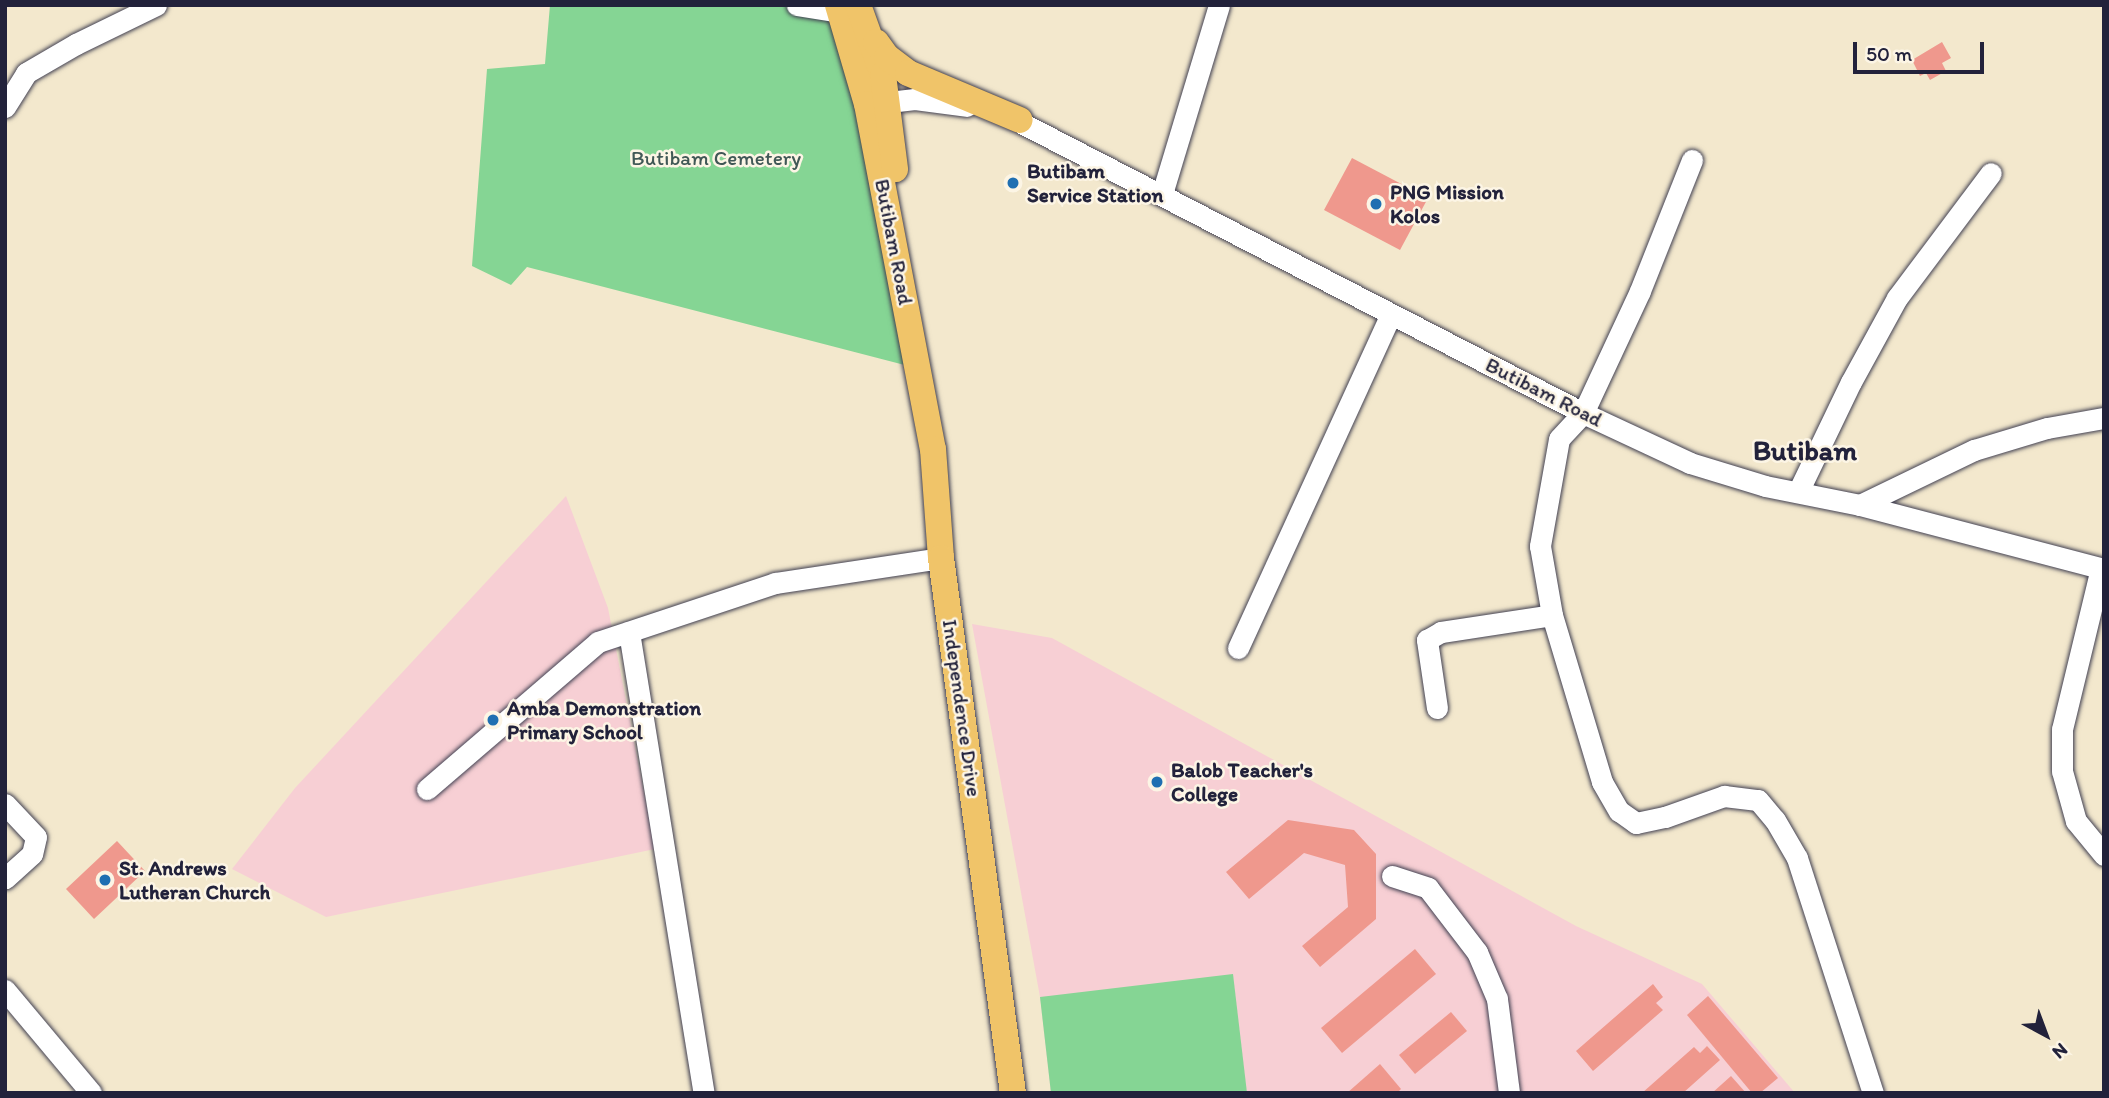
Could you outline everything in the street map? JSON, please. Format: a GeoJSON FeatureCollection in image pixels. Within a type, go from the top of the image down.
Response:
{"type":"FeatureCollection","features":[{"type":"Feature","properties":{"kind":"main road","name":"Butibam Road"},"geometry":{"type":"LineString","coordinates":[[849,11],[874,89],[910,324]]}},
{"type":"Feature","properties":{"kind":"main road"},"geometry":{"type":"LineString","coordinates":[[849,11],[887,57],[908,73],[1020,120]]}},
{"type":"Feature","properties":{"kind":"main road","name":"Independence Drive"},"geometry":{"type":"LineString","coordinates":[[910,324],[933,449],[941,558],[1013,1093]]}},
{"type":"Feature","properties":{"kind":"street"},"geometry":{"type":"LineString","coordinates":[[5,107],[26,73],[76,44],[156,5]]}},
{"type":"Feature","properties":{"kind":"street"},"geometry":{"type":"LineString","coordinates":[[796,5],[849,11]]}},
{"type":"Feature","properties":{"kind":"street"},"geometry":{"type":"LineString","coordinates":[[1161,194],[1219,5]]}},
{"type":"Feature","properties":{"kind":"street","name":"Butibam Road"},"geometry":{"type":"LineString","coordinates":[[874,89],[1020,120],[1583,413],[1690,463],[2102,568]]}},
{"type":"Feature","properties":{"kind":"street"},"geometry":{"type":"LineString","coordinates":[[1692,160],[1640,291],[1583,413],[1559,439],[1540,547],[1552,615],[1602,782],[1619,811],[1636,823],[1665,817],[1724,796],[1758,800],[1775,820],[1797,858],[1873,1093]]}},
{"type":"Feature","properties":{"kind":"street"},"geometry":{"type":"LineString","coordinates":[[1798,492],[1851,382],[1897,298],[1991,173]]}},
{"type":"Feature","properties":{"kind":"street"},"geometry":{"type":"LineString","coordinates":[[1238,648],[1391,314]]}},
{"type":"Feature","properties":{"kind":"street"},"geometry":{"type":"LineString","coordinates":[[1860,505],[1973,450],[2048,428],[2104,418]]}},
{"type":"Feature","properties":{"kind":"street"},"geometry":{"type":"LineString","coordinates":[[427,789],[598,642],[775,583],[941,558]]}},
{"type":"Feature","properties":{"kind":"street"},"geometry":{"type":"LineString","coordinates":[[2102,568],[2062,729],[2062,771],[2077,821],[2104,855]]}},
{"type":"Feature","properties":{"kind":"street"},"geometry":{"type":"LineString","coordinates":[[1437,708],[1427,640],[1441,632],[1552,615]]}},
{"type":"Feature","properties":{"kind":"street"},"geometry":{"type":"LineString","coordinates":[[629,632],[704,1093]]}},
{"type":"Feature","properties":{"kind":"street"},"geometry":{"type":"LineString","coordinates":[[5,804],[36,838],[32,854],[5,878]]}},
{"type":"Feature","properties":{"kind":"street"},"geometry":{"type":"LineString","coordinates":[[1392,876],[1428,888],[1477,952],[1497,999],[1509,1093]]}},
{"type":"Feature","properties":{"kind":"street"},"geometry":{"type":"LineString","coordinates":[[5,990],[91,1093]]}},
{"type":"Feature","properties":{"kind":"shaded area","name":"Amba Demonstration Primary School"},"geometry":{"type":"Polygon","coordinates":[[[566,496],[608,608],[655,849],[326,917],[232,869],[295,788],[566,496]]]}},
{"type":"Feature","properties":{"kind":"shaded area","name":"Balob Teacher's College"},"geometry":{"type":"Polygon","coordinates":[[[972,624],[1052,638],[1576,926],[1702,984],[1795,1093],[1051,1093],[1040,997],[972,624]]]}},
{"type":"Feature","properties":{"kind":"green space","name":"Butibam Cemetery"},"geometry":{"type":"Polygon","coordinates":[[[550,5],[785,5],[840,12],[920,369],[527,267],[511,285],[472,266],[487,69],[545,64],[550,5]]]}},
{"type":"Feature","properties":{"kind":"green space"},"geometry":{"type":"Polygon","coordinates":[[[1233,974],[1247,1093],[1051,1093],[1040,997],[1233,974]]]}},
{"type":"Feature","properties":{"kind":"building"},"geometry":{"type":"Polygon","coordinates":[[[1942,42],[1951,58],[1942,63],[1946,71],[1930,80],[1926,73],[1920,76],[1912,60],[1942,42]]]}},
{"type":"Feature","properties":{"kind":"building","name":"PNG Mission Kolos"},"geometry":{"type":"Polygon","coordinates":[[[1352,158],[1428,198],[1400,250],[1324,210],[1352,158]]]}},
{"type":"Feature","properties":{"kind":"building"},"geometry":{"type":"Polygon","coordinates":[[[1288,820],[1354,830],[1376,854],[1376,919],[1320,967],[1302,946],[1348,907],[1345,865],[1304,853],[1249,899],[1226,872],[1288,820]]]}},
{"type":"Feature","properties":{"kind":"building","name":"St. Andrews Lutheran Church"},"geometry":{"type":"Polygon","coordinates":[[[117,841],[145,871],[94,919],[66,889],[117,841]]]}},
{"type":"Feature","properties":{"kind":"building"},"geometry":{"type":"Polygon","coordinates":[[[1415,949],[1436,974],[1342,1053],[1321,1028],[1415,949]]]}},
{"type":"Feature","properties":{"kind":"building"},"geometry":{"type":"Polygon","coordinates":[[[1653,984],[1663,997],[1656,1003],[1663,1010],[1593,1071],[1576,1051],[1653,984]]]}},
{"type":"Feature","properties":{"kind":"building"},"geometry":{"type":"Polygon","coordinates":[[[1708,996],[1778,1078],[1760,1093],[1752,1093],[1687,1015],[1708,996]]]}},
{"type":"Feature","properties":{"kind":"building"},"geometry":{"type":"Polygon","coordinates":[[[1451,1012],[1467,1031],[1415,1074],[1399,1055],[1451,1012]]]}},
{"type":"Feature","properties":{"kind":"building"},"geometry":{"type":"Polygon","coordinates":[[[1707,1046],[1720,1060],[1683,1093],[1642,1093],[1694,1047],[1700,1053],[1707,1046]]]}},
{"type":"Feature","properties":{"kind":"building"},"geometry":{"type":"Polygon","coordinates":[[[1380,1064],[1401,1089],[1397,1093],[1347,1093],[1380,1064]]]}},
{"type":"Feature","properties":{"kind":"building"},"geometry":{"type":"Polygon","coordinates":[[[1731,1076],[1746,1093],[1712,1093],[1731,1076]]]}},
{"type":"Feature","properties":{"kind":"place","name":"Butibam Service Station"},"geometry":{"type":"Point","coordinates":[1013,183]}},
{"type":"Feature","properties":{"kind":"place","name":"PNG Mission Kolos"},"geometry":{"type":"Point","coordinates":[1376,204]}},
{"type":"Feature","properties":{"kind":"place","name":"Amba Demonstration Primary School"},"geometry":{"type":"Point","coordinates":[493,720]}},
{"type":"Feature","properties":{"kind":"place","name":"Balob Teacher's College"},"geometry":{"type":"Point","coordinates":[1157,782]}},
{"type":"Feature","properties":{"kind":"place","name":"St. Andrews Lutheran Church"},"geometry":{"type":"Point","coordinates":[105,880]}},
{"type":"Feature","properties":{"kind":"district","name":"Butibam"},"geometry":{"type":"Point","coordinates":[1805,450]}}]}
